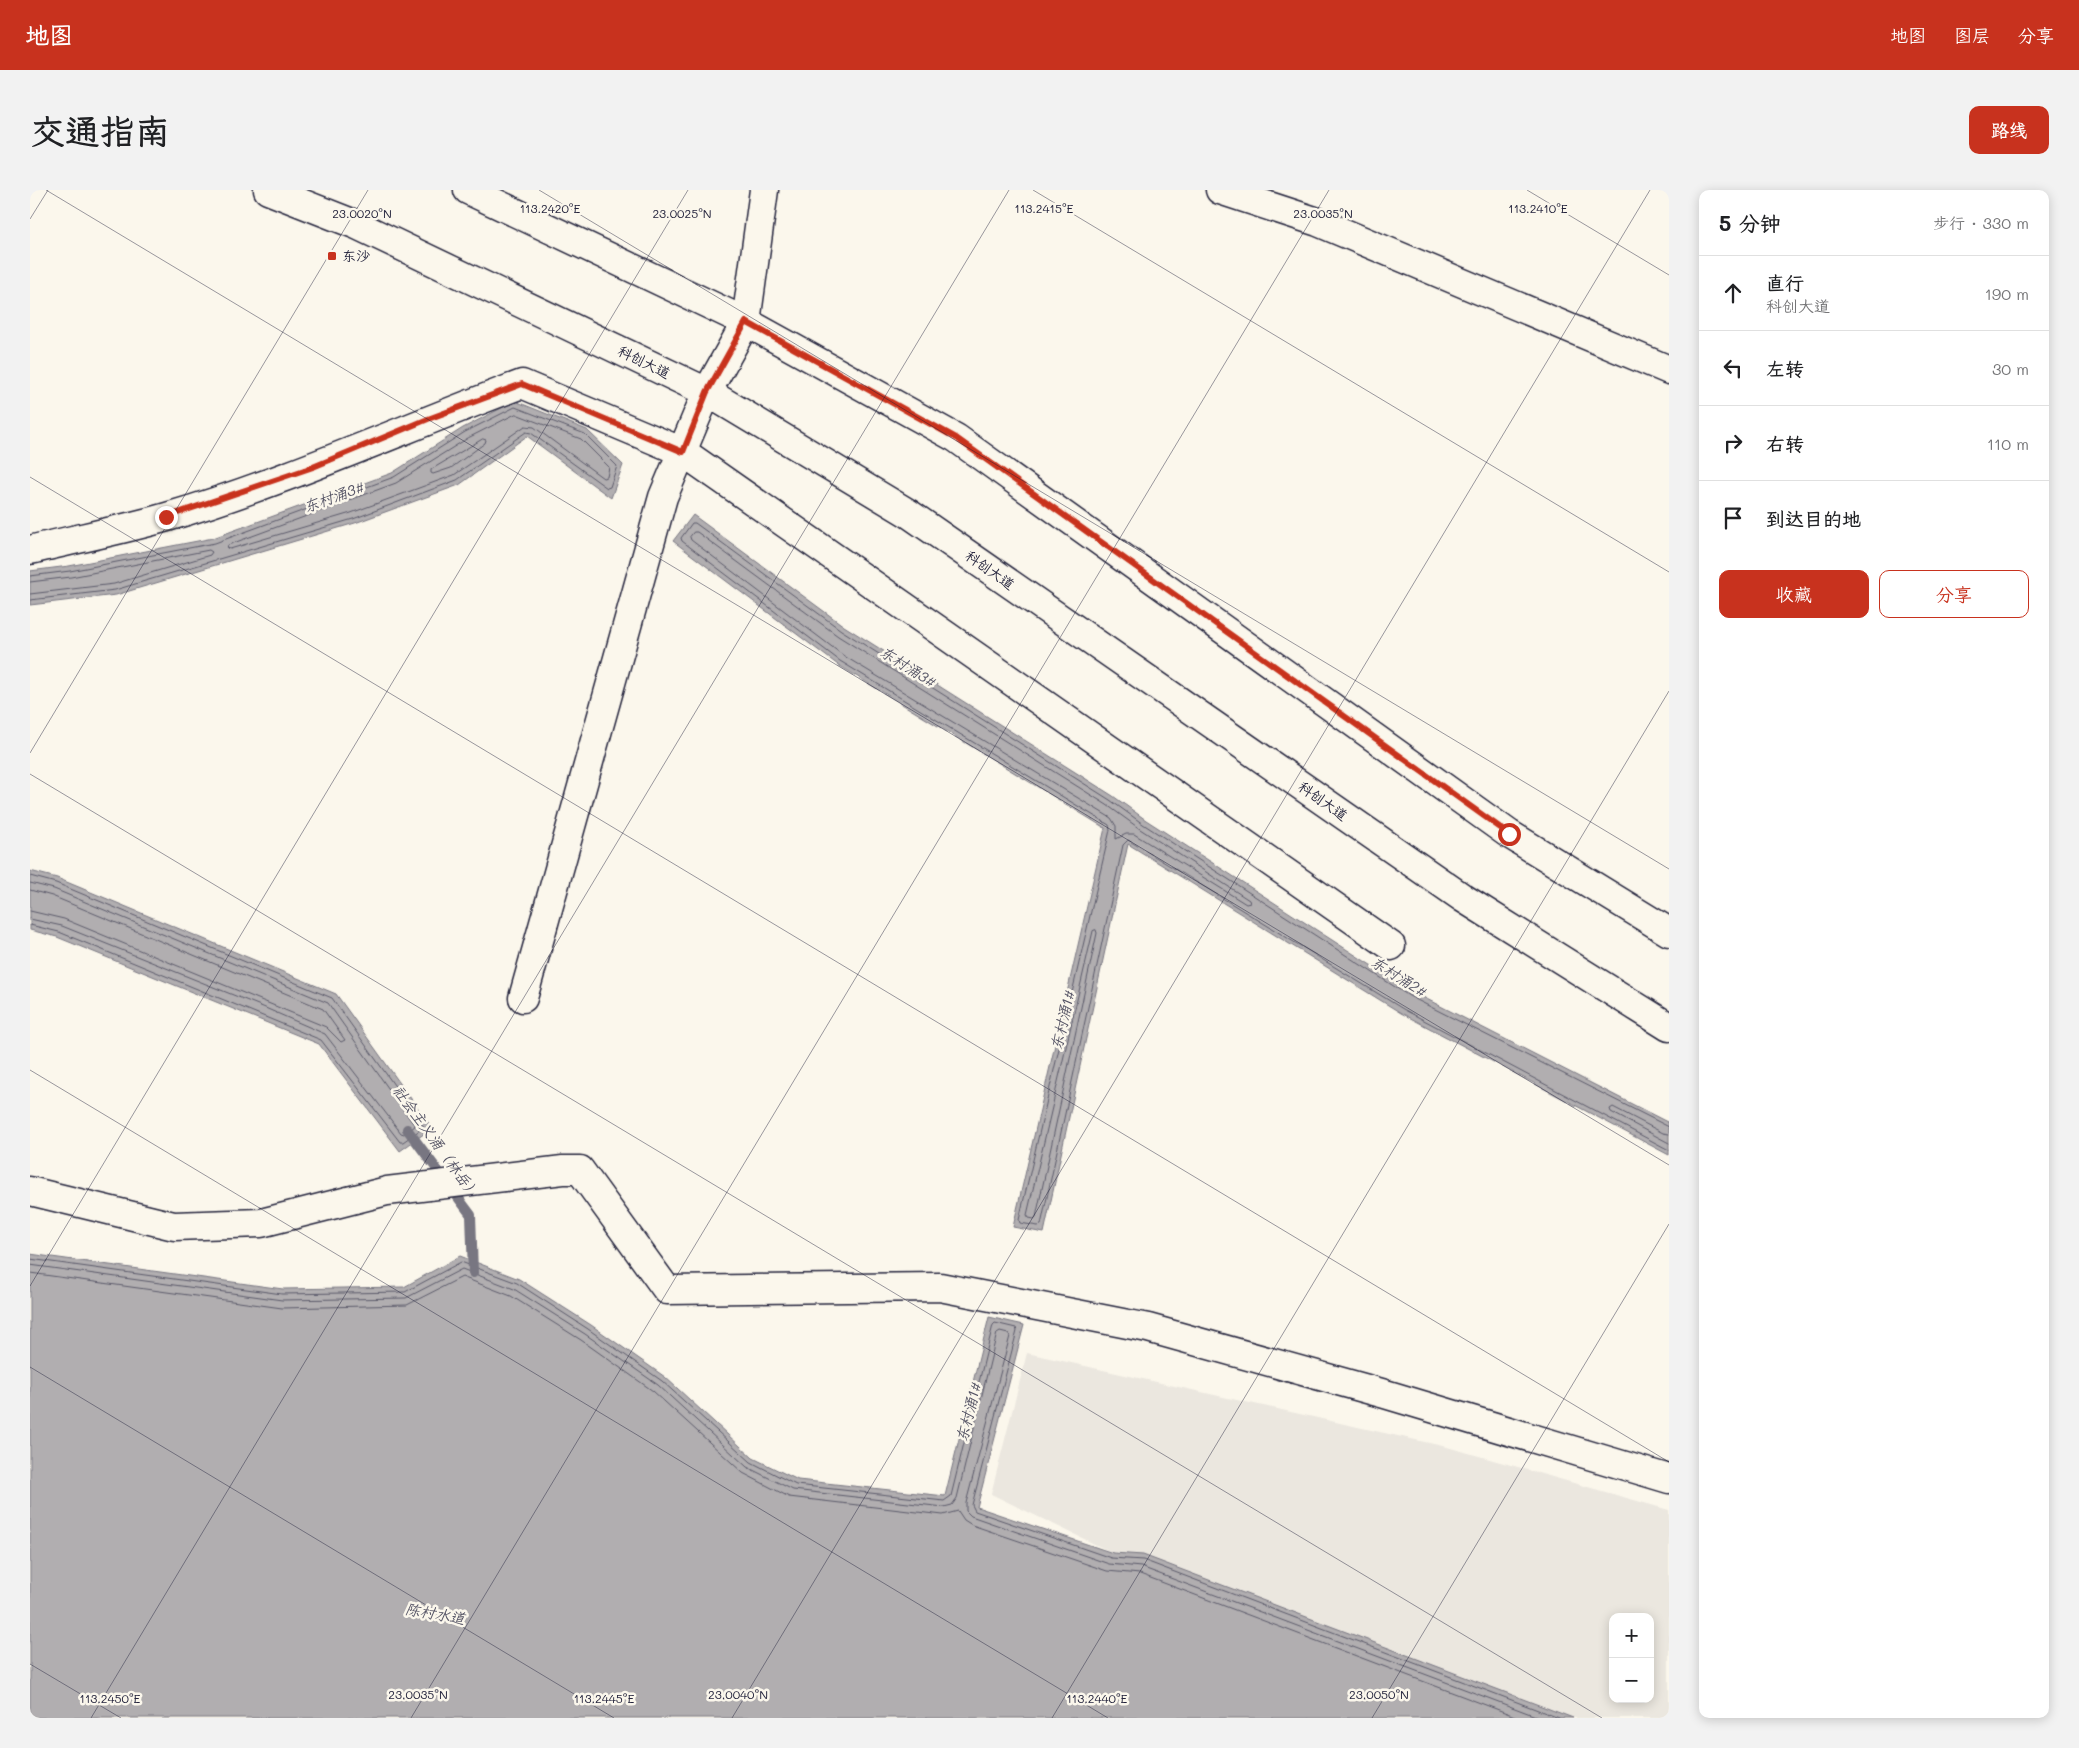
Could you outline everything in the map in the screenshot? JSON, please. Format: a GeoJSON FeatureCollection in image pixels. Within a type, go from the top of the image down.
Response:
{"type":"FeatureCollection","features":[{"type":"Feature","properties":{"kind":"street","name":"科创大道"},"geometry":{"type":"LineString","coordinates":[[268,190],[358,225],[707,392],[908,513],[1463,898],[1669,1027]]}},
{"type":"Feature","properties":{"kind":"street"},"geometry":{"type":"LineString","coordinates":[[468,190],[746,322],[956,438],[1509,834],[1669,932]]}},
{"type":"Feature","properties":{"kind":"street"},"geometry":{"type":"LineString","coordinates":[[523,998],[663,497],[707,392],[746,322],[764,190]]}},
{"type":"Feature","properties":{"kind":"street"},"geometry":{"type":"LineString","coordinates":[[1220,190],[1318,222],[1669,370]]}},
{"type":"Feature","properties":{"kind":"street"},"geometry":{"type":"LineString","coordinates":[[30,550],[166,517],[313,467],[428,419],[522,384],[683,452],[1391,946]]}},
{"type":"Feature","properties":{"kind":"street"},"geometry":{"type":"LineString","coordinates":[[30,1191],[174,1226],[261,1223],[387,1191],[562,1170],[580,1170],[667,1290],[930,1287],[949,1289],[1148,1328],[1394,1396],[1669,1479]]}},
{"type":"Feature","properties":{"kind":"shaded area"},"geometry":{"type":"Polygon","coordinates":[[[1027,1353],[1447,1447],[1669,1510],[1669,1718],[1571,1718],[1113,1553],[991,1494],[1027,1353]]]}},
{"type":"Feature","properties":{"kind":"water","name":"东村涌3#"},"geometry":{"type":"Polygon","coordinates":[[[515,401],[587,430],[623,465],[611,498],[527,436],[459,485],[355,523],[116,595],[30,605],[30,571],[69,566],[213,538],[392,473],[463,428],[515,401]]]}},
{"type":"Feature","properties":{"kind":"water"},"geometry":{"type":"Polygon","coordinates":[[[693,515],[844,626],[1113,796],[1146,820],[1411,991],[1669,1123],[1669,1155],[1401,1013],[1128,844],[1044,1233],[1013,1227],[1105,828],[838,665],[673,541],[693,515]]]}},
{"type":"Feature","properties":{"kind":"water"},"geometry":{"type":"Polygon","coordinates":[[[30,871],[57,878],[336,994],[432,1128],[400,1151],[319,1044],[57,937],[30,930],[30,871]]]}},
{"type":"Feature","properties":{"kind":"water"},"geometry":{"type":"Polygon","coordinates":[[[30,1254],[283,1289],[404,1287],[460,1256],[519,1279],[591,1325],[665,1377],[753,1458],[798,1480],[945,1496],[989,1317],[1024,1325],[977,1507],[1113,1553],[1143,1555],[1573,1718],[30,1718],[30,1254]]]}},
{"type":"Feature","properties":{"kind":"waterway","name":"社会主义涌（林岳）"},"geometry":{"type":"LineString","coordinates":[[407,1129],[471,1215],[473,1273]]}},
{"type":"Feature","properties":{"kind":"place","name":"东沙"},"geometry":{"type":"Point","coordinates":[332,256]}},
{"type":"Feature","properties":{"kind":"route"},"geometry":{"type":"LineString","coordinates":[[166,517],[313,467],[428,419],[522,384],[683,452],[707,392],[746,322],[956,438],[1509,834]]}},
{"type":"Feature","properties":{"kind":"water label","name":"东村涌2#"},"geometry":{"type":"Point","coordinates":[1399,977]}},
{"type":"Feature","properties":{"kind":"water label","name":"东村涌1#"},"geometry":{"type":"Point","coordinates":[1063,1020]}},
{"type":"Feature","properties":{"kind":"water label","name":"东村涌1#"},"geometry":{"type":"Point","coordinates":[969,1412]}},
{"type":"Feature","properties":{"kind":"water label","name":"陈村水道"},"geometry":{"type":"Point","coordinates":[435,1614]}}]}
